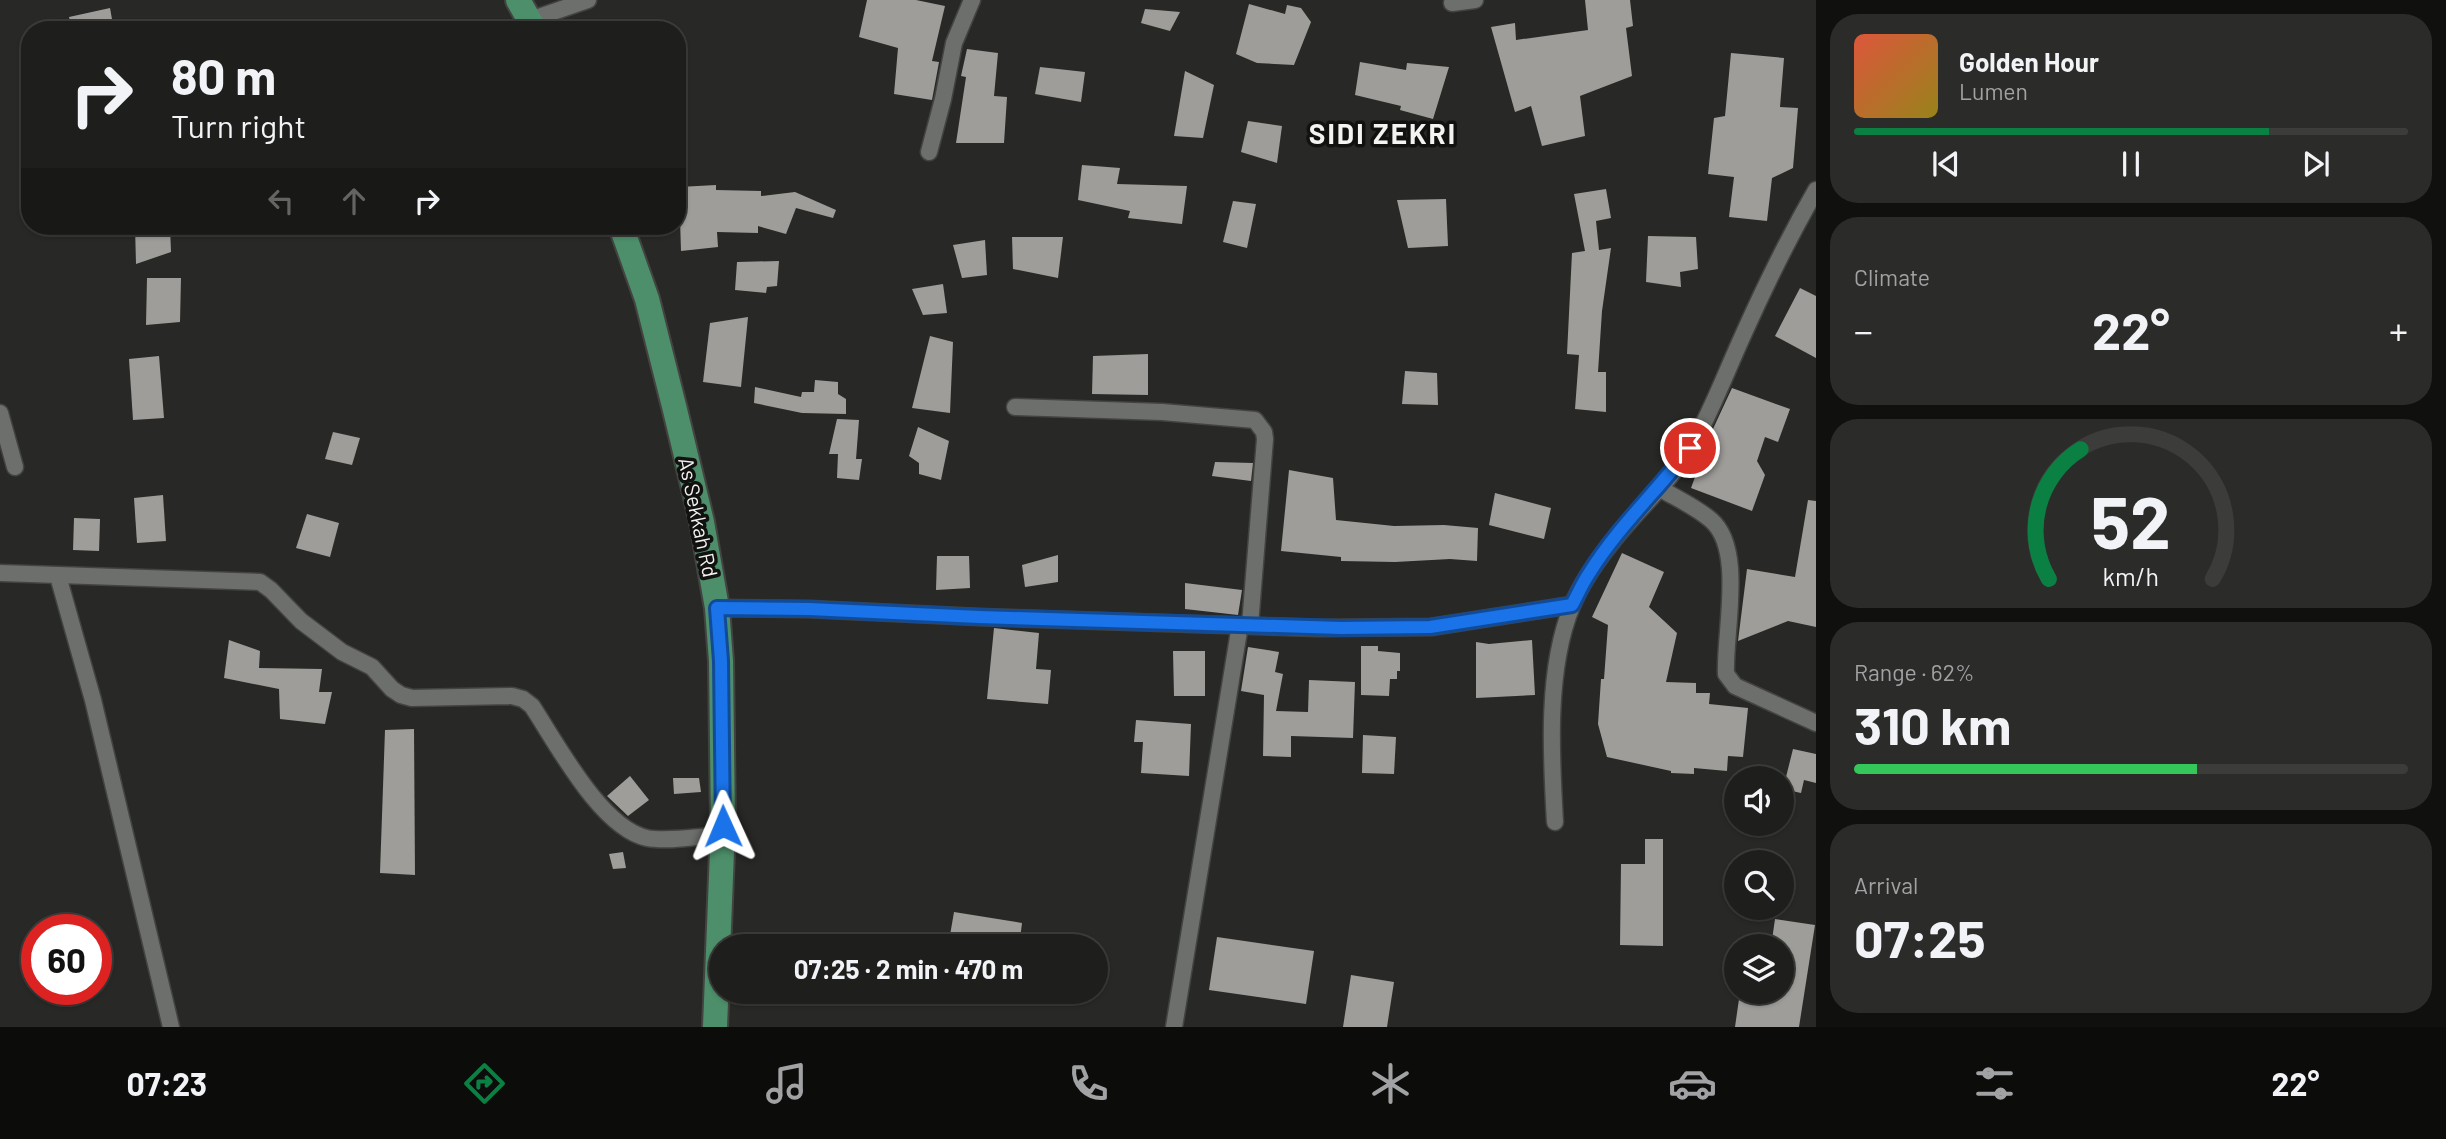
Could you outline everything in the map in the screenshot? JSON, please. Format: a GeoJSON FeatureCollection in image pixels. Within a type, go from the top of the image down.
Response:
{"type":"FeatureCollection","features":[{"type":"Feature","properties":{"kind":"main road","name":"As Sekkah Rd"},"geometry":{"type":"LineString","coordinates":[[624,235],[647,299],[675,410],[702,522],[717,608],[721,661],[723,835],[715,1027]]}},
{"type":"Feature","properties":{"kind":"street"},"geometry":{"type":"LineString","coordinates":[[528,17],[588,0]]}},
{"type":"Feature","properties":{"kind":"street"},"geometry":{"type":"LineString","coordinates":[[929,152],[954,43],[972,0]]}},
{"type":"Feature","properties":{"kind":"street"},"geometry":{"type":"LineString","coordinates":[[1452,3],[1475,0]]}},
{"type":"Feature","properties":{"kind":"street"},"geometry":{"type":"LineString","coordinates":[[1555,822],[1552,768],[1553,698],[1563,636],[1572,605],[1590,572],[1610,544],[1690,448],[1714,405],[1742,335],[1772,273],[1816,190]]}},
{"type":"Feature","properties":{"kind":"street"},"geometry":{"type":"LineString","coordinates":[[1015,407],[1162,412],[1255,420],[1264,432],[1245,625],[1174,1027]]}},
{"type":"Feature","properties":{"kind":"street"},"geometry":{"type":"LineString","coordinates":[[0,413],[15,467]]}},
{"type":"Feature","properties":{"kind":"street"},"geometry":{"type":"LineString","coordinates":[[1659,488],[1712,520],[1724,537],[1730,582],[1726,674],[1735,686],[1816,723]]}},
{"type":"Feature","properties":{"kind":"street"},"geometry":{"type":"LineString","coordinates":[[0,573],[260,582],[301,621],[342,652],[372,667],[392,690],[401,695],[412,698],[512,696],[523,699],[533,706],[583,783],[626,830],[651,839],[723,835]]}},
{"type":"Feature","properties":{"kind":"street"},"geometry":{"type":"LineString","coordinates":[[58,576],[93,700],[171,1027]]}},
{"type":"Feature","properties":{"kind":"street"},"geometry":{"type":"LineString","coordinates":[[717,608],[1245,625],[1430,627],[1572,605]]}},
{"type":"Feature","properties":{"kind":"building"},"geometry":{"type":"Polygon","coordinates":[[[867,0],[916,0],[945,6],[932,61],[939,62],[932,100],[894,94],[898,48],[859,37],[867,0]]]}},
{"type":"Feature","properties":{"kind":"building"},"geometry":{"type":"Polygon","coordinates":[[[1585,0],[1630,0],[1633,26],[1626,28],[1632,76],[1580,96],[1585,136],[1542,146],[1531,106],[1515,112],[1491,27],[1515,23],[1516,40],[1588,30],[1585,0]]]}},
{"type":"Feature","properties":{"kind":"building"},"geometry":{"type":"Polygon","coordinates":[[[1249,4],[1285,14],[1287,5],[1301,8],[1311,22],[1294,65],[1257,63],[1236,54],[1249,4]]]}},
{"type":"Feature","properties":{"kind":"building"},"geometry":{"type":"Polygon","coordinates":[[[110,8],[112,21],[70,21],[69,17],[110,8]]]}},
{"type":"Feature","properties":{"kind":"building"},"geometry":{"type":"Polygon","coordinates":[[[1145,9],[1180,12],[1170,31],[1141,23],[1145,9]]]}},
{"type":"Feature","properties":{"kind":"building"},"geometry":{"type":"Polygon","coordinates":[[[967,49],[998,53],[994,96],[1007,97],[1004,143],[956,143],[966,77],[961,76],[967,49]]]}},
{"type":"Feature","properties":{"kind":"building"},"geometry":{"type":"Polygon","coordinates":[[[1731,53],[1784,58],[1780,107],[1798,108],[1793,168],[1772,178],[1767,221],[1729,217],[1734,177],[1708,174],[1714,118],[1725,116],[1731,53]]]}},
{"type":"Feature","properties":{"kind":"building"},"geometry":{"type":"Polygon","coordinates":[[[1360,62],[1406,70],[1407,63],[1449,67],[1433,119],[1400,110],[1401,106],[1355,95],[1360,62]]]}},
{"type":"Feature","properties":{"kind":"building"},"geometry":{"type":"Polygon","coordinates":[[[1040,67],[1085,72],[1081,102],[1035,94],[1040,67]]]}},
{"type":"Feature","properties":{"kind":"building"},"geometry":{"type":"Polygon","coordinates":[[[1185,71],[1214,85],[1203,138],[1174,136],[1185,71]]]}},
{"type":"Feature","properties":{"kind":"building"},"geometry":{"type":"Polygon","coordinates":[[[1248,121],[1282,126],[1277,163],[1241,152],[1248,121]]]}},
{"type":"Feature","properties":{"kind":"building"},"geometry":{"type":"Polygon","coordinates":[[[1082,165],[1120,168],[1117,184],[1187,186],[1182,224],[1128,218],[1130,211],[1078,200],[1082,165]]]}},
{"type":"Feature","properties":{"kind":"building"},"geometry":{"type":"Polygon","coordinates":[[[716,185],[716,190],[761,191],[761,196],[795,192],[836,210],[833,218],[796,208],[786,234],[758,226],[758,233],[717,232],[718,247],[681,251],[680,235],[686,235],[686,187],[716,185]]]}},
{"type":"Feature","properties":{"kind":"building"},"geometry":{"type":"Polygon","coordinates":[[[1606,189],[1611,218],[1596,221],[1599,250],[1611,248],[1602,311],[1598,372],[1606,372],[1606,412],[1575,409],[1579,355],[1567,354],[1572,253],[1585,251],[1574,194],[1606,189]]]}},
{"type":"Feature","properties":{"kind":"building"},"geometry":{"type":"Polygon","coordinates":[[[1446,199],[1448,246],[1408,248],[1397,200],[1446,199]]]}},
{"type":"Feature","properties":{"kind":"building"},"geometry":{"type":"Polygon","coordinates":[[[1233,201],[1256,204],[1247,248],[1223,242],[1233,201]]]}},
{"type":"Feature","properties":{"kind":"building"},"geometry":{"type":"Polygon","coordinates":[[[135,235],[170,235],[171,252],[136,264],[135,235]]]}},
{"type":"Feature","properties":{"kind":"building"},"geometry":{"type":"Polygon","coordinates":[[[1648,236],[1696,237],[1698,269],[1680,272],[1681,287],[1646,282],[1648,236]]]}},
{"type":"Feature","properties":{"kind":"building"},"geometry":{"type":"Polygon","coordinates":[[[1012,237],[1063,237],[1058,278],[1013,269],[1012,237]]]}},
{"type":"Feature","properties":{"kind":"building"},"geometry":{"type":"Polygon","coordinates":[[[985,240],[987,275],[962,278],[953,245],[985,240]]]}},
{"type":"Feature","properties":{"kind":"building"},"geometry":{"type":"Polygon","coordinates":[[[779,261],[777,286],[767,287],[766,293],[735,290],[737,262],[779,261]]]}},
{"type":"Feature","properties":{"kind":"building"},"geometry":{"type":"Polygon","coordinates":[[[147,278],[181,278],[180,322],[146,325],[147,278]]]}},
{"type":"Feature","properties":{"kind":"building"},"geometry":{"type":"Polygon","coordinates":[[[943,284],[947,313],[923,315],[912,289],[943,284]]]}},
{"type":"Feature","properties":{"kind":"building"},"geometry":{"type":"Polygon","coordinates":[[[1800,288],[1816,296],[1816,358],[1775,336],[1800,288]]]}},
{"type":"Feature","properties":{"kind":"building"},"geometry":{"type":"Polygon","coordinates":[[[748,317],[741,387],[703,382],[710,323],[748,317]]]}},
{"type":"Feature","properties":{"kind":"building"},"geometry":{"type":"Polygon","coordinates":[[[930,336],[953,342],[950,413],[912,408],[930,336]]]}},
{"type":"Feature","properties":{"kind":"building"},"geometry":{"type":"Polygon","coordinates":[[[1148,354],[1148,395],[1092,394],[1093,356],[1148,354]]]}},
{"type":"Feature","properties":{"kind":"building"},"geometry":{"type":"Polygon","coordinates":[[[159,356],[164,418],[133,420],[129,359],[159,356]]]}},
{"type":"Feature","properties":{"kind":"building"},"geometry":{"type":"Polygon","coordinates":[[[1405,371],[1437,373],[1438,405],[1402,404],[1405,371]]]}},
{"type":"Feature","properties":{"kind":"building"},"geometry":{"type":"Polygon","coordinates":[[[815,380],[838,382],[838,394],[846,399],[846,414],[802,413],[754,403],[755,387],[801,397],[802,392],[814,392],[815,380]]]}},
{"type":"Feature","properties":{"kind":"building"},"geometry":{"type":"Polygon","coordinates":[[[1732,388],[1790,409],[1778,442],[1765,437],[1757,461],[1765,475],[1752,511],[1691,488],[1712,431],[1732,388]]]}},
{"type":"Feature","properties":{"kind":"building"},"geometry":{"type":"Polygon","coordinates":[[[837,419],[859,420],[856,459],[862,459],[859,480],[837,478],[838,454],[829,454],[837,419]]]}},
{"type":"Feature","properties":{"kind":"building"},"geometry":{"type":"Polygon","coordinates":[[[918,427],[949,441],[941,480],[919,474],[919,463],[909,456],[918,427]]]}},
{"type":"Feature","properties":{"kind":"building"},"geometry":{"type":"Polygon","coordinates":[[[333,432],[360,438],[352,465],[325,459],[333,432]]]}},
{"type":"Feature","properties":{"kind":"building"},"geometry":{"type":"Polygon","coordinates":[[[1215,462],[1253,463],[1251,481],[1212,476],[1215,462]]]}},
{"type":"Feature","properties":{"kind":"building"},"geometry":{"type":"Polygon","coordinates":[[[1289,470],[1333,478],[1336,520],[1394,526],[1444,525],[1478,528],[1477,561],[1341,561],[1341,557],[1281,551],[1289,470]]]}},
{"type":"Feature","properties":{"kind":"building"},"geometry":{"type":"Polygon","coordinates":[[[1495,493],[1551,508],[1544,539],[1489,525],[1495,493]]]}},
{"type":"Feature","properties":{"kind":"building"},"geometry":{"type":"Polygon","coordinates":[[[163,495],[166,541],[137,543],[134,498],[163,495]]]}},
{"type":"Feature","properties":{"kind":"building"},"geometry":{"type":"Polygon","coordinates":[[[1808,500],[1816,501],[1816,627],[1788,621],[1738,641],[1747,569],[1795,577],[1808,500]]]}},
{"type":"Feature","properties":{"kind":"building"},"geometry":{"type":"Polygon","coordinates":[[[307,514],[339,523],[330,557],[296,548],[307,514]]]}},
{"type":"Feature","properties":{"kind":"building"},"geometry":{"type":"Polygon","coordinates":[[[74,518],[100,519],[99,551],[73,550],[74,518]]]}},
{"type":"Feature","properties":{"kind":"building"},"geometry":{"type":"Polygon","coordinates":[[[1622,553],[1664,572],[1649,607],[1677,633],[1666,682],[1696,683],[1696,693],[1710,693],[1709,704],[1748,708],[1743,757],[1728,756],[1724,771],[1694,768],[1694,774],[1671,773],[1607,757],[1598,724],[1608,625],[1592,617],[1622,553]]]}},
{"type":"Feature","properties":{"kind":"building"},"geometry":{"type":"Polygon","coordinates":[[[1058,555],[1058,582],[1025,587],[1022,565],[1058,555]]]}},
{"type":"Feature","properties":{"kind":"building"},"geometry":{"type":"Polygon","coordinates":[[[937,556],[969,556],[970,588],[936,590],[937,556]]]}},
{"type":"Feature","properties":{"kind":"building"},"geometry":{"type":"Polygon","coordinates":[[[1185,583],[1242,590],[1238,615],[1185,609],[1185,583]]]}},
{"type":"Feature","properties":{"kind":"building"},"geometry":{"type":"Polygon","coordinates":[[[994,628],[1039,633],[1036,669],[1051,670],[1048,704],[987,699],[994,628]]]}},
{"type":"Feature","properties":{"kind":"building"},"geometry":{"type":"Polygon","coordinates":[[[229,640],[260,651],[259,668],[322,669],[319,692],[332,692],[325,724],[280,719],[279,689],[224,678],[229,640]]]}},
{"type":"Feature","properties":{"kind":"building"},"geometry":{"type":"Polygon","coordinates":[[[1532,640],[1535,695],[1476,698],[1476,642],[1489,644],[1532,640]]]}},
{"type":"Feature","properties":{"kind":"building"},"geometry":{"type":"Polygon","coordinates":[[[1361,646],[1378,646],[1378,651],[1400,653],[1400,671],[1397,671],[1397,679],[1390,679],[1389,696],[1361,695],[1361,646]]]}},
{"type":"Feature","properties":{"kind":"building"},"geometry":{"type":"Polygon","coordinates":[[[1248,647],[1279,652],[1275,672],[1283,674],[1276,711],[1308,712],[1309,680],[1355,682],[1353,738],[1291,736],[1291,757],[1263,756],[1264,695],[1241,691],[1248,647]]]}},
{"type":"Feature","properties":{"kind":"building"},"geometry":{"type":"Polygon","coordinates":[[[1173,651],[1205,651],[1205,696],[1174,696],[1173,651]]]}},
{"type":"Feature","properties":{"kind":"building"},"geometry":{"type":"Polygon","coordinates":[[[1136,720],[1191,724],[1189,776],[1141,773],[1143,742],[1134,742],[1136,720]]]}},
{"type":"Feature","properties":{"kind":"building"},"geometry":{"type":"Polygon","coordinates":[[[414,729],[415,875],[380,873],[385,730],[414,729]]]}},
{"type":"Feature","properties":{"kind":"building"},"geometry":{"type":"Polygon","coordinates":[[[1363,735],[1396,737],[1394,774],[1362,773],[1363,735]]]}},
{"type":"Feature","properties":{"kind":"building"},"geometry":{"type":"Polygon","coordinates":[[[1793,749],[1816,754],[1816,783],[1804,780],[1801,793],[1794,791],[1794,766],[1789,766],[1793,749]]]}},
{"type":"Feature","properties":{"kind":"building"},"geometry":{"type":"Polygon","coordinates":[[[630,776],[649,800],[628,816],[607,796],[630,776]]]}},
{"type":"Feature","properties":{"kind":"building"},"geometry":{"type":"Polygon","coordinates":[[[673,778],[699,778],[701,792],[674,794],[673,778]]]}},
{"type":"Feature","properties":{"kind":"building"},"geometry":{"type":"Polygon","coordinates":[[[1645,839],[1663,839],[1663,946],[1620,945],[1621,864],[1645,864],[1645,839]]]}},
{"type":"Feature","properties":{"kind":"building"},"geometry":{"type":"Polygon","coordinates":[[[623,852],[626,868],[613,869],[609,854],[623,852]]]}},
{"type":"Feature","properties":{"kind":"building"},"geometry":{"type":"Polygon","coordinates":[[[954,912],[1022,923],[1021,934],[950,934],[954,912]]]}},
{"type":"Feature","properties":{"kind":"building"},"geometry":{"type":"Polygon","coordinates":[[[1775,920],[1815,925],[1799,1027],[1735,1027],[1738,1004],[1794,1004],[1794,934],[1773,934],[1775,920]]]}},
{"type":"Feature","properties":{"kind":"building"},"geometry":{"type":"Polygon","coordinates":[[[1217,937],[1314,951],[1306,1004],[1209,990],[1217,937]]]}},
{"type":"Feature","properties":{"kind":"building"},"geometry":{"type":"Polygon","coordinates":[[[1351,975],[1394,982],[1387,1027],[1343,1027],[1351,975]]]}},
{"type":"Feature","properties":{"kind":"district","name":"SIDI ZEKRI"},"geometry":{"type":"Point","coordinates":[1383,133]}},
{"type":"Feature","properties":{"kind":"route"},"geometry":{"type":"LineString","coordinates":[[723,826],[721,661],[717,608],[1318,628],[1430,627],[1485,621],[1572,605],[1590,572],[1610,544],[1690,448]]}}]}
